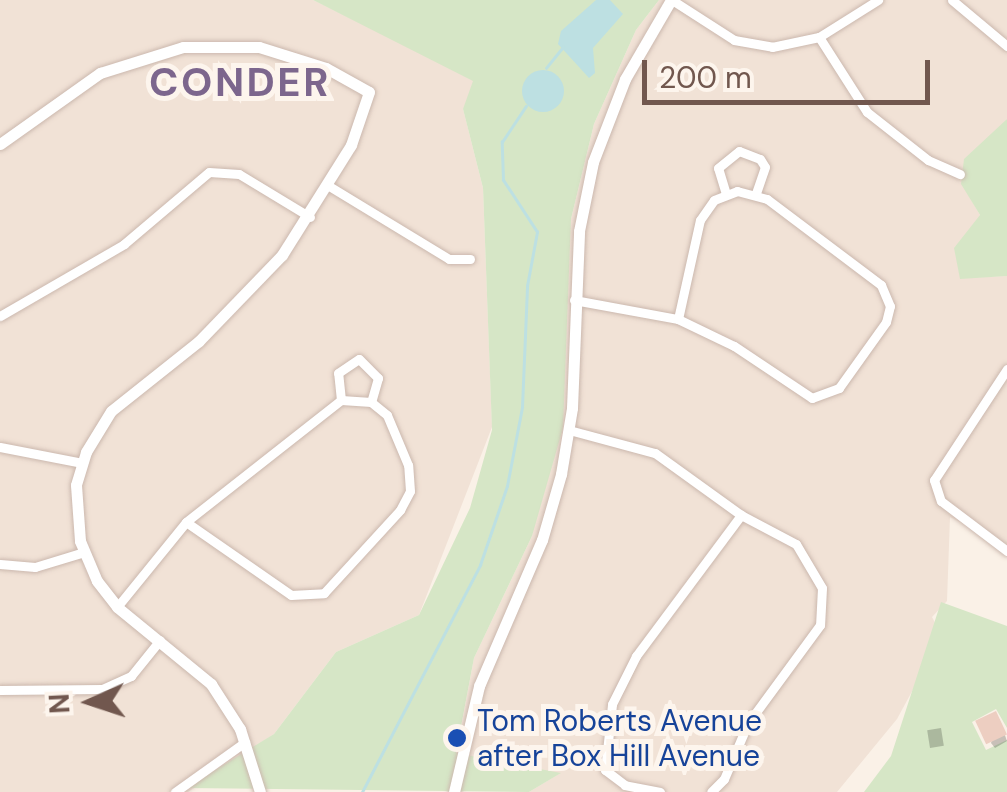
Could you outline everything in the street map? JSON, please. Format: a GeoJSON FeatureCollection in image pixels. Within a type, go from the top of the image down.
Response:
{"type":"FeatureCollection","features":[{"type":"Feature","properties":{"kind":"street"},"geometry":{"type":"LineString","coordinates":[[454,792],[478,686],[550,518],[569,430],[582,208],[607,120],[672,0],[743,43],[792,46],[820,37],[878,0]]}},
{"type":"Feature","properties":{"kind":"street"},"geometry":{"type":"LineString","coordinates":[[952,0],[1007,46]]}},
{"type":"Feature","properties":{"kind":"street"},"geometry":{"type":"LineString","coordinates":[[820,37],[867,112],[928,160],[960,174]]}},
{"type":"Feature","properties":{"kind":"street"},"geometry":{"type":"LineString","coordinates":[[0,144],[100,73],[183,47],[259,47],[326,68],[370,92],[369,106],[310,217],[235,308],[111,411],[82,463],[75,519],[84,552],[118,607],[211,684],[246,742],[260,792]]}},
{"type":"Feature","properties":{"kind":"street"},"geometry":{"type":"LineString","coordinates":[[726,194],[718,168],[740,151],[760,158],[765,168],[756,193]]}},
{"type":"Feature","properties":{"kind":"street"},"geometry":{"type":"LineString","coordinates":[[0,316],[124,244],[209,172],[239,174],[310,217]]}},
{"type":"Feature","properties":{"kind":"street"},"geometry":{"type":"LineString","coordinates":[[329,186],[450,260],[470,259]]}},
{"type":"Feature","properties":{"kind":"street"},"geometry":{"type":"LineString","coordinates":[[574,300],[678,319],[734,346],[812,398],[839,388],[886,322],[890,306],[881,285],[756,193],[726,194],[700,220],[678,319]]}},
{"type":"Feature","properties":{"kind":"street"},"geometry":{"type":"LineString","coordinates":[[341,400],[338,373],[360,358],[378,378],[371,402]]}},
{"type":"Feature","properties":{"kind":"street"},"geometry":{"type":"LineString","coordinates":[[1007,369],[1004,382],[937,469],[934,485],[941,500],[1007,551]]}},
{"type":"Feature","properties":{"kind":"street"},"geometry":{"type":"LineString","coordinates":[[118,607],[186,522],[341,400],[371,402],[390,420],[408,465],[410,491],[324,593],[291,595],[186,522]]}},
{"type":"Feature","properties":{"kind":"street"},"geometry":{"type":"LineString","coordinates":[[569,430],[655,453],[741,515],[806,554],[822,588],[824,613],[748,723],[724,778],[711,792]]}},
{"type":"Feature","properties":{"kind":"street"},"geometry":{"type":"LineString","coordinates":[[0,447],[82,463]]}},
{"type":"Feature","properties":{"kind":"street"},"geometry":{"type":"LineString","coordinates":[[660,792],[625,785],[605,770],[612,704],[636,656],[741,515]]}},
{"type":"Feature","properties":{"kind":"street"},"geometry":{"type":"LineString","coordinates":[[0,564],[35,567],[84,552]]}},
{"type":"Feature","properties":{"kind":"street"},"geometry":{"type":"LineString","coordinates":[[0,690],[102,689],[131,676],[160,640]]}},
{"type":"Feature","properties":{"kind":"street"},"geometry":{"type":"LineString","coordinates":[[175,792],[246,742]]}},
{"type":"Feature","properties":{"kind":"shaded area"},"geometry":{"type":"Polygon","coordinates":[[[0,0],[313,0],[488,86],[463,109],[483,188],[492,427],[419,615],[336,652],[274,734],[188,792],[0,792],[0,0]]]}},
{"type":"Feature","properties":{"kind":"shaded area"},"geometry":{"type":"Polygon","coordinates":[[[659,0],[1007,0],[1007,119],[962,184],[980,215],[960,278],[1007,276],[1007,546],[950,517],[947,601],[932,617],[942,636],[897,719],[837,792],[529,792],[559,774],[456,754],[474,658],[532,536],[571,219],[594,124],[636,30],[659,0]]]}},
{"type":"Feature","properties":{"kind":"green space"},"geometry":{"type":"Polygon","coordinates":[[[313,0],[659,0],[636,30],[594,124],[571,219],[563,428],[532,536],[474,658],[456,753],[561,773],[529,792],[186,788],[274,734],[336,652],[419,615],[470,508],[492,430],[483,188],[463,109],[473,81],[313,0]]]}},
{"type":"Feature","properties":{"kind":"green space"},"geometry":{"type":"Polygon","coordinates":[[[1007,119],[1007,276],[960,279],[954,248],[980,215],[961,184],[964,159],[1007,119]]]}},
{"type":"Feature","properties":{"kind":"green space"},"geometry":{"type":"Polygon","coordinates":[[[941,602],[1007,626],[1007,728],[996,709],[972,722],[986,750],[1007,740],[1007,792],[864,792],[891,756],[941,602]]]}},
{"type":"Feature","properties":{"kind":"water"},"geometry":{"type":"Polygon","coordinates":[[[596,0],[610,0],[623,14],[593,48],[595,73],[589,78],[558,44],[561,31],[596,0]]]}},
{"type":"Feature","properties":{"kind":"water"},"geometry":{"type":"Polygon","coordinates":[[[543,70],[558,76],[564,91],[558,106],[543,112],[528,106],[522,91],[528,76],[543,70]]]}},
{"type":"Feature","properties":{"kind":"building"},"geometry":{"type":"Polygon","coordinates":[[[996,711],[1007,735],[986,744],[975,721],[996,711]]]}},
{"type":"Feature","properties":{"kind":"waterway"},"geometry":{"type":"LineString","coordinates":[[546,68],[563,47]]}},
{"type":"Feature","properties":{"kind":"waterway"},"geometry":{"type":"LineString","coordinates":[[362,792],[480,565],[507,486],[522,407],[527,286],[537,232],[503,180],[502,142],[526,106]]}},
{"type":"Feature","properties":{"kind":"place","name":"Tom Roberts Avenue after Box Hill Avenue"},"geometry":{"type":"Point","coordinates":[457,738]}},
{"type":"Feature","properties":{"kind":"district","name":"CONDER"},"geometry":{"type":"Point","coordinates":[240,82]}}]}
